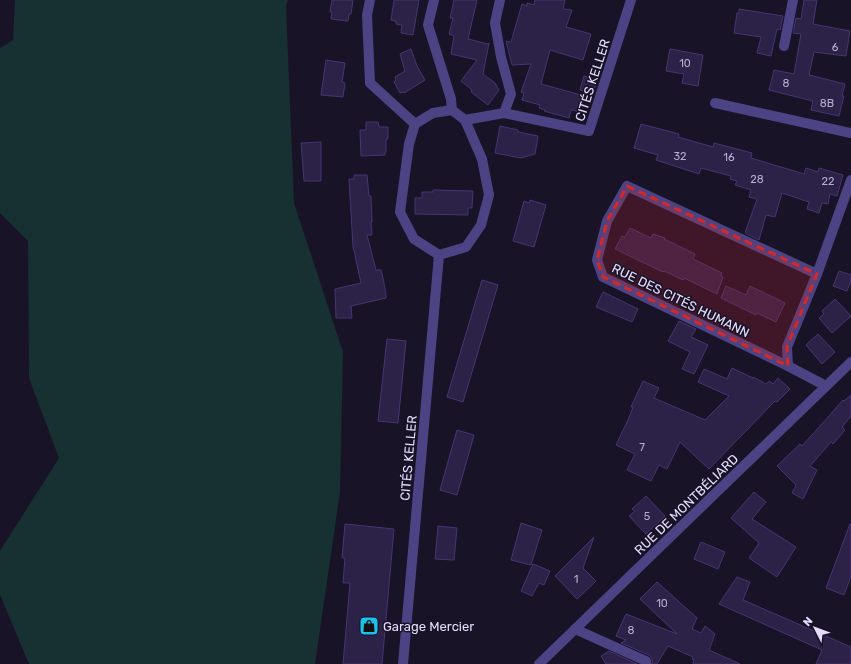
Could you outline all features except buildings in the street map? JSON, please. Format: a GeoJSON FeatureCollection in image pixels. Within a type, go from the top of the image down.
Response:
{"type":"FeatureCollection","features":[{"type":"Feature","properties":{"kind":"street"},"geometry":{"type":"LineString","coordinates":[[370,0],[367,15],[370,83],[415,124]]}},
{"type":"Feature","properties":{"kind":"street"},"geometry":{"type":"LineString","coordinates":[[434,0],[428,25],[452,99],[452,110]]}},
{"type":"Feature","properties":{"kind":"street"},"geometry":{"type":"LineString","coordinates":[[500,0],[495,24],[501,57],[511,94],[504,113]]}},
{"type":"Feature","properties":{"kind":"street","name":"CITÉS KELLER"},"geometry":{"type":"LineString","coordinates":[[465,120],[504,113],[589,130],[631,0]]}},
{"type":"Feature","properties":{"kind":"street"},"geometry":{"type":"LineString","coordinates":[[784,46],[793,0]]}},
{"type":"Feature","properties":{"kind":"street"},"geometry":{"type":"LineString","coordinates":[[715,103],[851,133]]}},
{"type":"Feature","properties":{"kind":"street"},"geometry":{"type":"LineString","coordinates":[[452,110],[465,120],[482,159],[489,195],[481,225],[466,247],[439,255],[414,239],[400,212],[409,144],[415,124],[433,113],[452,110]]}},
{"type":"Feature","properties":{"kind":"street"},"geometry":{"type":"LineString","coordinates":[[788,366],[787,347],[817,274],[851,180]]}},
{"type":"Feature","properties":{"kind":"street","name":"RUE DES CITÉS HUMANN"},"geometry":{"type":"LineString","coordinates":[[817,274],[627,186],[608,220],[597,260],[603,277],[788,366],[826,386]]}},
{"type":"Feature","properties":{"kind":"street","name":"CITÉS KELLER"},"geometry":{"type":"LineString","coordinates":[[403,664],[439,255]]}},
{"type":"Feature","properties":{"kind":"street","name":"RUE DE MONTBÉLIARD"},"geometry":{"type":"LineString","coordinates":[[539,664],[851,362]]}},
{"type":"Feature","properties":{"kind":"street"},"geometry":{"type":"LineString","coordinates":[[575,629],[646,661],[646,664]]}},
{"type":"Feature","properties":{"kind":"highlighted area"},"geometry":{"type":"Polygon","coordinates":[[[627,186],[817,274],[787,347],[788,366],[603,277],[597,260],[607,221],[627,186]]]}},
{"type":"Feature","properties":{"kind":"green space"},"geometry":{"type":"Polygon","coordinates":[[[15,0],[288,0],[286,6],[294,203],[343,352],[340,492],[315,664],[29,664],[0,595],[0,551],[59,458],[29,378],[28,241],[0,213],[0,48],[13,40],[15,0]]]}},
{"type":"Feature","properties":{"kind":"place","name":"Garage Mercier"},"geometry":{"type":"Point","coordinates":[369,626]}}]}
